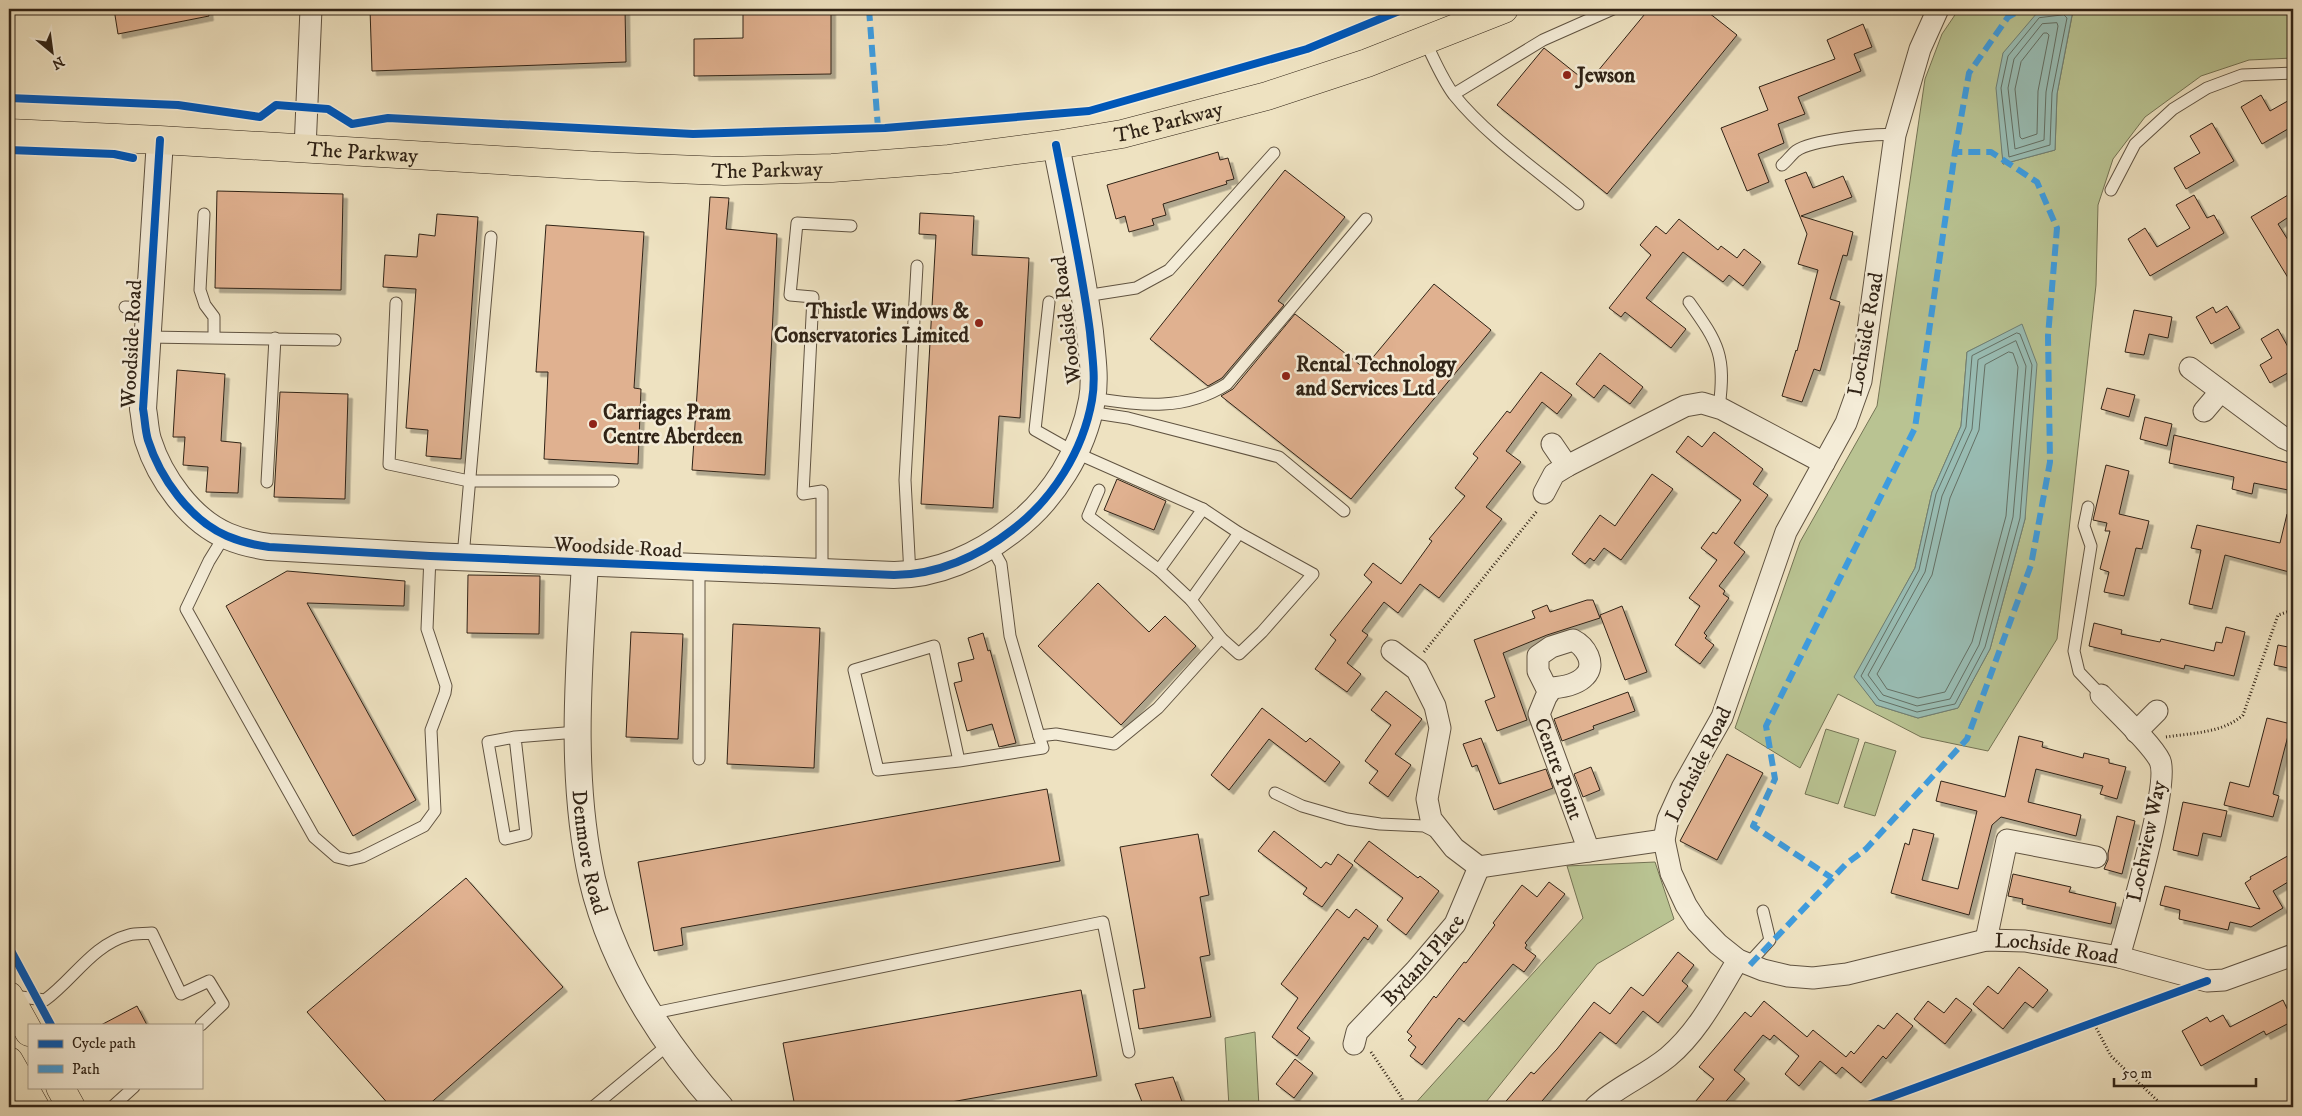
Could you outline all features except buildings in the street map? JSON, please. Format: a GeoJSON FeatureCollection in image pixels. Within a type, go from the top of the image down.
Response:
{"type":"FeatureCollection","features":[{"type":"Feature","properties":{"kind":"main road","name":"The Parkway"},"geometry":{"type":"LineString","coordinates":[[9,133],[598,166],[724,171],[832,168],[949,159],[1122,134],[1267,96],[1367,63],[1504,9]]}},
{"type":"Feature","properties":{"kind":"main road"},"geometry":{"type":"LineString","coordinates":[[9,995],[28,1030]]}},
{"type":"Feature","properties":{"kind":"main road"},"geometry":{"type":"LineString","coordinates":[[9,1062],[35,1107]]}},
{"type":"Feature","properties":{"kind":"main road"},"geometry":{"type":"LineString","coordinates":[[61,1088],[71,1107]]}},
{"type":"Feature","properties":{"kind":"street"},"geometry":{"type":"LineString","coordinates":[[305,149],[311,9]]}},
{"type":"Feature","properties":{"kind":"street","name":"Lochside Road"},"geometry":{"type":"LineString","coordinates":[[1938,9],[1920,48],[1895,135],[1862,381],[1846,423],[1786,532],[1722,718],[1682,788],[1668,819],[1664,840],[1671,873],[1696,922],[1718,944],[1743,962],[1788,976],[1813,978],[1847,974],[1986,940],[2025,941],[2119,958],[2207,981],[2224,980],[2293,955]]}},
{"type":"Feature","properties":{"kind":"street","name":"Woodside Road"},"geometry":{"type":"LineString","coordinates":[[160,140],[137,308],[148,337],[143,409],[147,437],[172,486],[187,506],[225,535],[247,544],[269,547],[699,568],[910,575],[934,570],[991,546],[1027,518],[1055,486],[1074,452],[1091,405],[1093,360],[1085,296],[1056,145]]}},
{"type":"Feature","properties":{"kind":"street"},"geometry":{"type":"LineString","coordinates":[[2190,368],[2284,438],[2293,442]]}},
{"type":"Feature","properties":{"kind":"street"},"geometry":{"type":"LineString","coordinates":[[2204,411],[2221,391]]}},
{"type":"Feature","properties":{"kind":"street"},"geometry":{"type":"LineString","coordinates":[[1544,493],[1554,474],[1567,466],[1684,406],[1702,403],[1719,408],[1824,463]]}},
{"type":"Feature","properties":{"kind":"street"},"geometry":{"type":"LineString","coordinates":[[1552,444],[1567,466]]}},
{"type":"Feature","properties":{"kind":"street","name":"Denmore Road"},"geometry":{"type":"LineString","coordinates":[[585,563],[577,732],[580,799],[592,880],[605,922],[618,954],[649,1014],[669,1044],[720,1107]]}},
{"type":"Feature","properties":{"kind":"street"},"geometry":{"type":"LineString","coordinates":[[1392,651],[1417,670],[1436,706],[1440,728],[1427,799],[1431,819],[1442,835],[1465,858],[1479,867],[1664,840]]}},
{"type":"Feature","properties":{"kind":"street","name":"Centre Point"},"geometry":{"type":"LineString","coordinates":[[1552,688],[1539,714],[1589,851]]}},
{"type":"Feature","properties":{"kind":"street","name":"Lochview Way"},"geometry":{"type":"LineString","coordinates":[[2101,695],[2142,739],[2160,761],[2162,769],[2160,797],[2119,958]]}},
{"type":"Feature","properties":{"kind":"street"},"geometry":{"type":"LineString","coordinates":[[2142,739],[2157,711]]}},
{"type":"Feature","properties":{"kind":"street"},"geometry":{"type":"LineString","coordinates":[[1986,940],[2007,840],[2096,857]]}},
{"type":"Feature","properties":{"kind":"street","name":"Bydand Place"},"geometry":{"type":"LineString","coordinates":[[1354,1044],[1357,1032],[1416,970],[1455,924],[1479,867]]}},
{"type":"Feature","properties":{"kind":"street"},"geometry":{"type":"LineString","coordinates":[[1595,1107],[1668,1057],[1686,1040],[1743,962]]}},
{"type":"Feature","properties":{"kind":"lane"},"geometry":{"type":"LineString","coordinates":[[1454,94],[1543,40],[1613,9]]}},
{"type":"Feature","properties":{"kind":"lane"},"geometry":{"type":"LineString","coordinates":[[1425,41],[1443,79],[1477,120],[1578,204]]}},
{"type":"Feature","properties":{"kind":"lane"},"geometry":{"type":"LineString","coordinates":[[2111,190],[2135,144],[2173,109],[2207,88],[2242,75],[2293,73]]}},
{"type":"Feature","properties":{"kind":"lane"},"geometry":{"type":"LineString","coordinates":[[1782,165],[1796,151],[1810,145],[1883,134],[1895,135]]}},
{"type":"Feature","properties":{"kind":"lane"},"geometry":{"type":"LineString","coordinates":[[1085,296],[1136,288],[1170,270],[1274,153]]}},
{"type":"Feature","properties":{"kind":"lane"},"geometry":{"type":"LineString","coordinates":[[204,214],[200,290],[205,305],[214,317],[214,337]]}},
{"type":"Feature","properties":{"kind":"lane"},"geometry":{"type":"LineString","coordinates":[[1091,405],[1165,405],[1212,393],[1228,384],[1366,219]]}},
{"type":"Feature","properties":{"kind":"lane"},"geometry":{"type":"LineString","coordinates":[[822,572],[822,492],[803,494],[813,296],[790,295],[797,223],[851,226]]}},
{"type":"Feature","properties":{"kind":"lane"},"geometry":{"type":"LineString","coordinates":[[463,557],[491,237]]}},
{"type":"Feature","properties":{"kind":"lane"},"geometry":{"type":"LineString","coordinates":[[910,575],[909,522],[905,480],[918,266]]}},
{"type":"Feature","properties":{"kind":"lane"},"geometry":{"type":"LineString","coordinates":[[1049,302],[1035,430],[1074,452],[1203,509],[1239,533],[1313,574],[1262,632],[1239,654],[1221,638],[1191,600],[1159,570],[1088,516],[1099,490]]}},
{"type":"Feature","properties":{"kind":"lane"},"geometry":{"type":"LineString","coordinates":[[1688,302],[1713,336],[1718,349],[1722,379],[1719,408]]}},
{"type":"Feature","properties":{"kind":"lane"},"geometry":{"type":"LineString","coordinates":[[396,303],[389,464],[469,481],[613,480]]}},
{"type":"Feature","properties":{"kind":"lane"},"geometry":{"type":"LineString","coordinates":[[148,337],[335,340]]}},
{"type":"Feature","properties":{"kind":"lane"},"geometry":{"type":"LineString","coordinates":[[267,482],[275,338]]}},
{"type":"Feature","properties":{"kind":"lane"},"geometry":{"type":"LineString","coordinates":[[1091,405],[1128,418],[1279,457],[1344,511]]}},
{"type":"Feature","properties":{"kind":"lane"},"geometry":{"type":"LineString","coordinates":[[2088,507],[2084,526],[2091,546],[2074,651],[2079,672],[2101,695]]}},
{"type":"Feature","properties":{"kind":"lane"},"geometry":{"type":"LineString","coordinates":[[1159,570],[1203,509]]}},
{"type":"Feature","properties":{"kind":"lane"},"geometry":{"type":"LineString","coordinates":[[1191,600],[1239,533]]}},
{"type":"Feature","properties":{"kind":"lane"},"geometry":{"type":"LineString","coordinates":[[225,535],[209,561],[186,609],[314,837],[337,857],[349,860],[362,857],[412,834],[424,826],[434,811],[431,730],[446,686],[427,629],[430,556]]}},
{"type":"Feature","properties":{"kind":"lane"},"geometry":{"type":"LineString","coordinates":[[959,761],[934,646],[854,670],[878,770],[959,761],[1043,748],[1010,636],[1002,564],[991,546]]}},
{"type":"Feature","properties":{"kind":"lane"},"geometry":{"type":"LineString","coordinates":[[699,568],[699,760]]}},
{"type":"Feature","properties":{"kind":"lane"},"geometry":{"type":"LineString","coordinates":[[1039,736],[1056,734],[1114,744],[1158,708],[1221,638]]}},
{"type":"Feature","properties":{"kind":"lane"},"geometry":{"type":"LineString","coordinates":[[515,737],[526,834],[505,839],[488,742],[515,737],[577,732]]}},
{"type":"Feature","properties":{"kind":"lane"},"geometry":{"type":"LineString","coordinates":[[1275,793],[1302,806],[1330,814],[1380,824],[1424,826],[1442,835]]}},
{"type":"Feature","properties":{"kind":"lane"},"geometry":{"type":"LineString","coordinates":[[1743,962],[1770,940],[1763,911]]}},
{"type":"Feature","properties":{"kind":"lane"},"geometry":{"type":"LineString","coordinates":[[649,1014],[1103,922],[1129,1052]]}},
{"type":"Feature","properties":{"kind":"lane"},"geometry":{"type":"LineString","coordinates":[[9,995],[45,1000],[57,992],[82,964],[100,949],[129,934],[152,934],[181,994],[209,981],[223,1004],[202,1024]]}},
{"type":"Feature","properties":{"kind":"lane"},"geometry":{"type":"LineString","coordinates":[[593,1107],[669,1044]]}},
{"type":"Feature","properties":{"kind":"lane"},"geometry":{"type":"LineString","coordinates":[[112,1107],[133,1088]]}},
{"type":"Feature","properties":{"kind":"path"},"geometry":{"type":"LineString","coordinates":[[1413,666],[1544,502],[1544,493]]}},
{"type":"Feature","properties":{"kind":"path"},"geometry":{"type":"LineString","coordinates":[[2142,739],[2160,738],[2233,724],[2243,715],[2278,615],[2293,610]]}},
{"type":"Feature","properties":{"kind":"path"},"geometry":{"type":"LineString","coordinates":[[2084,1026],[2101,1019]]}},
{"type":"Feature","properties":{"kind":"path"},"geometry":{"type":"LineString","coordinates":[[2093,1022],[2111,1056],[2164,1107]]}},
{"type":"Feature","properties":{"kind":"path"},"geometry":{"type":"LineString","coordinates":[[1354,1044],[1367,1047],[1402,1098],[1404,1107]]}},
{"type":"Feature","properties":{"kind":"green space"},"geometry":{"type":"Polygon","coordinates":[[[1959,9],[2293,9],[2293,58],[2249,60],[2201,76],[2145,117],[2113,159],[2098,205],[2096,285],[2057,639],[1988,751],[1921,737],[1838,694],[1800,768],[1735,728],[1800,542],[1877,406],[1925,79],[1942,34],[1959,9]],[[2073,11],[2001,130],[2003,164],[2055,150],[2057,94],[2073,11]],[[2022,325],[1967,352],[1961,426],[1932,492],[1915,568],[1855,677],[1876,705],[1918,718],[1958,708],[1990,649],[2025,519],[2022,325]]]}},
{"type":"Feature","properties":{"kind":"green space"},"geometry":{"type":"Polygon","coordinates":[[[1826,729],[1859,739],[1838,804],[1805,794],[1826,729]]]}},
{"type":"Feature","properties":{"kind":"green space"},"geometry":{"type":"Polygon","coordinates":[[[1865,742],[1896,751],[1875,816],[1844,807],[1865,742]]]}},
{"type":"Feature","properties":{"kind":"green space"},"geometry":{"type":"Polygon","coordinates":[[[1655,862],[1674,919],[1597,964],[1482,1107],[1412,1107],[1583,918],[1567,866],[1655,862]]]}},
{"type":"Feature","properties":{"kind":"green space"},"geometry":{"type":"Polygon","coordinates":[[[1255,1032],[1259,1107],[1229,1107],[1225,1038],[1255,1032]]]}},
{"type":"Feature","properties":{"kind":"water"},"geometry":{"type":"Polygon","coordinates":[[[2073,10],[2057,94],[2055,150],[2003,164],[1996,88],[2003,53],[2037,13],[2073,10]]]}},
{"type":"Feature","properties":{"kind":"water"},"geometry":{"type":"Polygon","coordinates":[[[2022,324],[2037,364],[2025,519],[1990,649],[1958,708],[1918,718],[1876,705],[1854,677],[1915,568],[1932,492],[1961,426],[1967,352],[2022,324]]]}},
{"type":"Feature","properties":{"kind":"marked path"},"geometry":{"type":"LineString","coordinates":[[869,9],[878,128]]}},
{"type":"Feature","properties":{"kind":"marked path"},"geometry":{"type":"LineString","coordinates":[[1955,152],[1969,73],[2008,17],[2023,9]]}},
{"type":"Feature","properties":{"kind":"marked path"},"geometry":{"type":"LineString","coordinates":[[1750,965],[1846,864],[1866,849],[1967,739],[2031,565],[2050,462],[2048,336],[2057,228],[2037,182],[1991,152],[1955,152],[1915,428],[1766,726],[1775,779],[1753,826],[1832,878]]}},
{"type":"Feature","properties":{"kind":"cycle path"},"geometry":{"type":"LineString","coordinates":[[9,98],[178,105],[260,117],[276,105],[328,109],[352,124],[388,118],[693,134],[885,128],[1089,111],[1307,49],[1404,9]]}},
{"type":"Feature","properties":{"kind":"cycle path"},"geometry":{"type":"LineString","coordinates":[[160,140],[143,409],[148,440],[160,469],[189,509],[213,529],[237,540],[269,547],[430,556],[894,575],[926,572],[972,556],[1027,518],[1041,504],[1064,472],[1074,455],[1088,419],[1094,383],[1093,357],[1083,285],[1056,145]]}},
{"type":"Feature","properties":{"kind":"cycle path"},"geometry":{"type":"LineString","coordinates":[[9,150],[114,154],[133,158]]}},
{"type":"Feature","properties":{"kind":"cycle path"},"geometry":{"type":"LineString","coordinates":[[9,947],[50,1024]]}},
{"type":"Feature","properties":{"kind":"cycle path"},"geometry":{"type":"LineString","coordinates":[[1863,1107],[2207,981]]}},
{"type":"Feature","properties":{"kind":"place","name":"Jewson"},"geometry":{"type":"Point","coordinates":[1567,75]}},
{"type":"Feature","properties":{"kind":"place","name":"Thistle Windows & Conservatories Limited"},"geometry":{"type":"Point","coordinates":[979,323]}},
{"type":"Feature","properties":{"kind":"place","name":"Rental Technology and Services Ltd"},"geometry":{"type":"Point","coordinates":[1286,376]}},
{"type":"Feature","properties":{"kind":"place","name":"Carriages Pram Centre Aberdeen"},"geometry":{"type":"Point","coordinates":[593,424]}}]}
